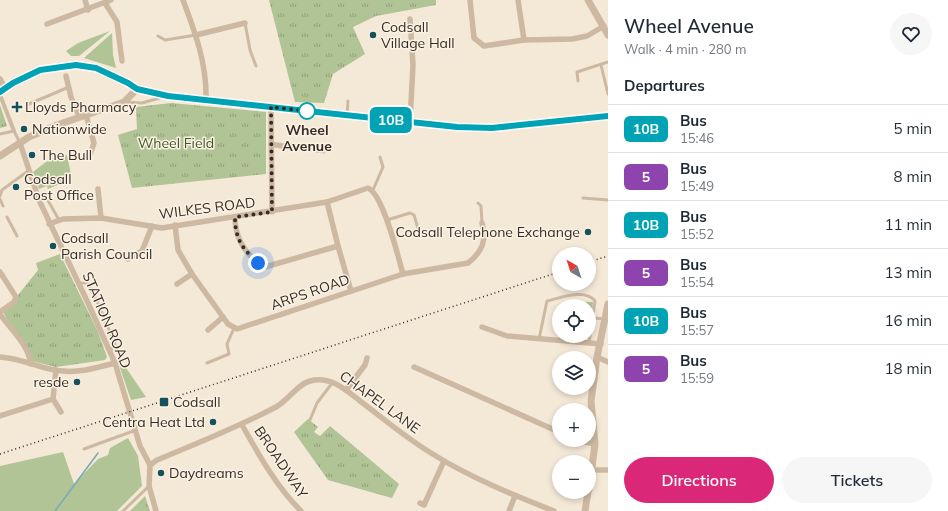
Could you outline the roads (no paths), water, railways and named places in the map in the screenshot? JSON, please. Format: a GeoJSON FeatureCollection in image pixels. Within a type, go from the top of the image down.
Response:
{"type":"FeatureCollection","features":[{"type":"Feature","properties":{"kind":"street"},"geometry":{"type":"LineString","coordinates":[[85,0],[88,10]]}},
{"type":"Feature","properties":{"kind":"street"},"geometry":{"type":"LineString","coordinates":[[47,24],[88,10],[111,0]]}},
{"type":"Feature","properties":{"kind":"street"},"geometry":{"type":"LineString","coordinates":[[183,0],[196,35],[206,78],[206,99]]}},
{"type":"Feature","properties":{"kind":"street"},"geometry":{"type":"LineString","coordinates":[[470,0],[474,38],[477,42],[484,46],[524,40],[583,37],[604,26]]}},
{"type":"Feature","properties":{"kind":"street"},"geometry":{"type":"LineString","coordinates":[[518,0],[524,40]]}},
{"type":"Feature","properties":{"kind":"street"},"geometry":{"type":"LineString","coordinates":[[588,0],[608,35]]}},
{"type":"Feature","properties":{"kind":"street"},"geometry":{"type":"LineString","coordinates":[[104,4],[117,22],[122,61]]}},
{"type":"Feature","properties":{"kind":"street"},"geometry":{"type":"LineString","coordinates":[[410,19],[413,65],[410,122]]}},
{"type":"Feature","properties":{"kind":"street"},"geometry":{"type":"LineString","coordinates":[[196,35],[245,23]]}},
{"type":"Feature","properties":{"kind":"street"},"geometry":{"type":"LineString","coordinates":[[0,79],[2,90],[40,70],[76,65],[96,68],[128,83],[137,89],[168,96],[457,127],[492,128],[608,116]]}},
{"type":"Feature","properties":{"kind":"street"},"geometry":{"type":"LineString","coordinates":[[66,76],[68,87],[94,143],[90,155]]}},
{"type":"Feature","properties":{"kind":"street"},"geometry":{"type":"LineString","coordinates":[[0,156],[9,152],[20,143],[56,125],[124,102],[137,89]]}},
{"type":"Feature","properties":{"kind":"street"},"geometry":{"type":"LineString","coordinates":[[0,95],[14,131]]}},
{"type":"Feature","properties":{"kind":"street"},"geometry":{"type":"LineString","coordinates":[[271,107],[272,212]]}},
{"type":"Feature","properties":{"kind":"street","name":"STATION ROAD"},"geometry":{"type":"LineString","coordinates":[[20,143],[28,171],[49,224],[79,283],[115,363],[140,446],[150,465]]}},
{"type":"Feature","properties":{"kind":"street"},"geometry":{"type":"LineString","coordinates":[[271,144],[294,148]]}},
{"type":"Feature","properties":{"kind":"street","name":"WILKES ROAD"},"geometry":{"type":"LineString","coordinates":[[49,224],[59,220],[101,218],[162,228],[272,212],[328,202],[365,188],[372,190]]}},
{"type":"Feature","properties":{"kind":"street"},"geometry":{"type":"LineString","coordinates":[[98,189],[101,218]]}},
{"type":"Feature","properties":{"kind":"street"},"geometry":{"type":"LineString","coordinates":[[372,190],[387,220],[404,274]]}},
{"type":"Feature","properties":{"kind":"street"},"geometry":{"type":"LineString","coordinates":[[328,202],[338,246],[351,291]]}},
{"type":"Feature","properties":{"kind":"street"},"geometry":{"type":"LineString","coordinates":[[235,217],[235,229],[243,249],[264,267],[338,246]]}},
{"type":"Feature","properties":{"kind":"street","name":"ARPS ROAD"},"geometry":{"type":"LineString","coordinates":[[234,328],[247,327],[404,274],[468,262],[475,257],[485,243],[485,234],[482,223]]}},
{"type":"Feature","properties":{"kind":"street"},"geometry":{"type":"LineString","coordinates":[[175,225],[178,250],[192,274],[223,318],[230,327],[234,328]]}},
{"type":"Feature","properties":{"kind":"street"},"geometry":{"type":"LineString","coordinates":[[128,259],[142,251],[152,226]]}},
{"type":"Feature","properties":{"kind":"street"},"geometry":{"type":"LineString","coordinates":[[0,272],[16,297],[14,302],[0,313],[10,329],[25,346],[31,364]]}},
{"type":"Feature","properties":{"kind":"street"},"geometry":{"type":"LineString","coordinates":[[177,284],[192,274]]}},
{"type":"Feature","properties":{"kind":"street"},"geometry":{"type":"LineString","coordinates":[[591,403],[598,356],[606,326],[605,319],[608,304]]}},
{"type":"Feature","properties":{"kind":"street"},"geometry":{"type":"LineString","coordinates":[[208,330],[223,318]]}},
{"type":"Feature","properties":{"kind":"street"},"geometry":{"type":"LineString","coordinates":[[482,327],[507,336],[552,340]]}},
{"type":"Feature","properties":{"kind":"street"},"geometry":{"type":"LineString","coordinates":[[595,343],[601,344]]}},
{"type":"Feature","properties":{"kind":"street"},"geometry":{"type":"LineString","coordinates":[[598,356],[608,362]]}},
{"type":"Feature","properties":{"kind":"street"},"geometry":{"type":"LineString","coordinates":[[0,357],[10,358],[56,370],[75,371],[115,363]]}},
{"type":"Feature","properties":{"kind":"street"},"geometry":{"type":"LineString","coordinates":[[346,390],[365,365],[367,358]]}},
{"type":"Feature","properties":{"kind":"street"},"geometry":{"type":"LineString","coordinates":[[414,367],[552,429]]}},
{"type":"Feature","properties":{"kind":"street"},"geometry":{"type":"LineString","coordinates":[[56,370],[53,399],[61,412]]}},
{"type":"Feature","properties":{"kind":"street","name":"CHAPEL LANE"},"geometry":{"type":"LineString","coordinates":[[150,465],[158,460],[242,425],[280,405],[299,387],[310,381],[328,380],[346,390],[403,435],[444,461],[515,496],[554,511]]}},
{"type":"Feature","properties":{"kind":"street"},"geometry":{"type":"LineString","coordinates":[[0,416],[53,399]]}},
{"type":"Feature","properties":{"kind":"street","name":"BROADWAY"},"geometry":{"type":"LineString","coordinates":[[242,425],[265,465],[300,511]]}},
{"type":"Feature","properties":{"kind":"street"},"geometry":{"type":"LineString","coordinates":[[420,503],[424,504],[444,461]]}},
{"type":"Feature","properties":{"kind":"street"},"geometry":{"type":"LineString","coordinates":[[150,465],[149,486],[156,511]]}},
{"type":"Feature","properties":{"kind":"street"},"geometry":{"type":"LineString","coordinates":[[596,470],[608,470]]}},
{"type":"Feature","properties":{"kind":"street"},"geometry":{"type":"LineString","coordinates":[[509,511],[515,496]]}},
{"type":"Feature","properties":{"kind":"street"},"geometry":{"type":"LineString","coordinates":[[585,511],[587,499]]}},
{"type":"Feature","properties":{"kind":"lane"},"geometry":{"type":"LineString","coordinates":[[245,23],[250,50],[256,66]]}},
{"type":"Feature","properties":{"kind":"lane"},"geometry":{"type":"LineString","coordinates":[[158,36],[164,40],[196,35]]}},
{"type":"Feature","properties":{"kind":"lane"},"geometry":{"type":"LineString","coordinates":[[578,81],[578,72],[608,62]]}},
{"type":"Feature","properties":{"kind":"lane"},"geometry":{"type":"LineString","coordinates":[[601,65],[608,94]]}},
{"type":"Feature","properties":{"kind":"lane"},"geometry":{"type":"LineString","coordinates":[[29,104],[68,87]]}},
{"type":"Feature","properties":{"kind":"lane"},"geometry":{"type":"LineString","coordinates":[[124,102],[142,103],[168,96]]}},
{"type":"Feature","properties":{"kind":"lane"},"geometry":{"type":"LineString","coordinates":[[347,115],[348,101]]}},
{"type":"Feature","properties":{"kind":"lane"},"geometry":{"type":"LineString","coordinates":[[0,134],[14,131],[20,143]]}},
{"type":"Feature","properties":{"kind":"lane"},"geometry":{"type":"LineString","coordinates":[[294,148],[324,152]]}},
{"type":"Feature","properties":{"kind":"lane"},"geometry":{"type":"LineString","coordinates":[[372,190],[383,166],[380,157]]}},
{"type":"Feature","properties":{"kind":"lane"},"geometry":{"type":"LineString","coordinates":[[0,196],[2,190],[28,171]]}},
{"type":"Feature","properties":{"kind":"lane"},"geometry":{"type":"LineString","coordinates":[[37,195],[46,197],[59,220]]}},
{"type":"Feature","properties":{"kind":"lane"},"geometry":{"type":"LineString","coordinates":[[583,198],[608,200]]}},
{"type":"Feature","properties":{"kind":"lane"},"geometry":{"type":"LineString","coordinates":[[0,199],[3,206]]}},
{"type":"Feature","properties":{"kind":"lane"},"geometry":{"type":"LineString","coordinates":[[478,203],[481,206],[482,223]]}},
{"type":"Feature","properties":{"kind":"lane"},"geometry":{"type":"LineString","coordinates":[[387,220],[410,213],[414,215],[420,232]]}},
{"type":"Feature","properties":{"kind":"lane"},"geometry":{"type":"LineString","coordinates":[[7,217],[17,236]]}},
{"type":"Feature","properties":{"kind":"lane"},"geometry":{"type":"LineString","coordinates":[[79,283],[87,283],[97,301],[115,344],[110,352]]}},
{"type":"Feature","properties":{"kind":"lane"},"geometry":{"type":"LineString","coordinates":[[557,299],[582,294],[593,299]]}},
{"type":"Feature","properties":{"kind":"lane"},"geometry":{"type":"LineString","coordinates":[[539,339],[547,301],[552,300]]}},
{"type":"Feature","properties":{"kind":"lane"},"geometry":{"type":"LineString","coordinates":[[596,318],[605,319]]}},
{"type":"Feature","properties":{"kind":"lane"},"geometry":{"type":"LineString","coordinates":[[207,363],[229,354],[227,344],[234,328]]}},
{"type":"Feature","properties":{"kind":"lane"},"geometry":{"type":"LineString","coordinates":[[310,420],[317,403],[333,382]]}},
{"type":"Feature","properties":{"kind":"lane"},"geometry":{"type":"LineString","coordinates":[[84,449],[136,430]]}},
{"type":"Feature","properties":{"kind":"lane"},"geometry":{"type":"LineString","coordinates":[[123,511],[149,486]]}},
{"type":"Feature","properties":{"kind":"waterway"},"geometry":{"type":"LineString","coordinates":[[55,511],[98,453]]}},
{"type":"Feature","properties":{"kind":"railway"},"geometry":{"type":"LineString","coordinates":[[596,260],[608,256]]}},
{"type":"Feature","properties":{"kind":"railway"},"geometry":{"type":"LineString","coordinates":[[0,454],[552,274]]}},
{"type":"Feature","properties":{"kind":"place","name":"Codsall Village Hall"},"geometry":{"type":"Point","coordinates":[373,35]}},
{"type":"Feature","properties":{"kind":"place","name":"Lloyds Pharmacy"},"geometry":{"type":"Point","coordinates":[17,107]}},
{"type":"Feature","properties":{"kind":"place","name":"Wheel Avenue"},"geometry":{"type":"Point","coordinates":[307,111]}},
{"type":"Feature","properties":{"kind":"place","name":"Nationwide"},"geometry":{"type":"Point","coordinates":[24,129]}},
{"type":"Feature","properties":{"kind":"place","name":"The Bull"},"geometry":{"type":"Point","coordinates":[32,155]}},
{"type":"Feature","properties":{"kind":"place","name":"Codsall Post Office"},"geometry":{"type":"Point","coordinates":[16,187]}},
{"type":"Feature","properties":{"kind":"place","name":"Codsall Telephone Exchange"},"geometry":{"type":"Point","coordinates":[588,232]}},
{"type":"Feature","properties":{"kind":"place","name":"Codsall Parish Council"},"geometry":{"type":"Point","coordinates":[53,246]}},
{"type":"Feature","properties":{"kind":"place","name":"resde"},"geometry":{"type":"Point","coordinates":[77,382]}},
{"type":"Feature","properties":{"kind":"place","name":"Codsall"},"geometry":{"type":"Point","coordinates":[164,402]}},
{"type":"Feature","properties":{"kind":"place","name":"Centra Heat Ltd"},"geometry":{"type":"Point","coordinates":[213,422]}},
{"type":"Feature","properties":{"kind":"place","name":"Daydreams"},"geometry":{"type":"Point","coordinates":[161,473]}},
{"type":"Feature","properties":{"kind":"park label","name":"Wheel Field"},"geometry":{"type":"Point","coordinates":[176,143]}}]}
